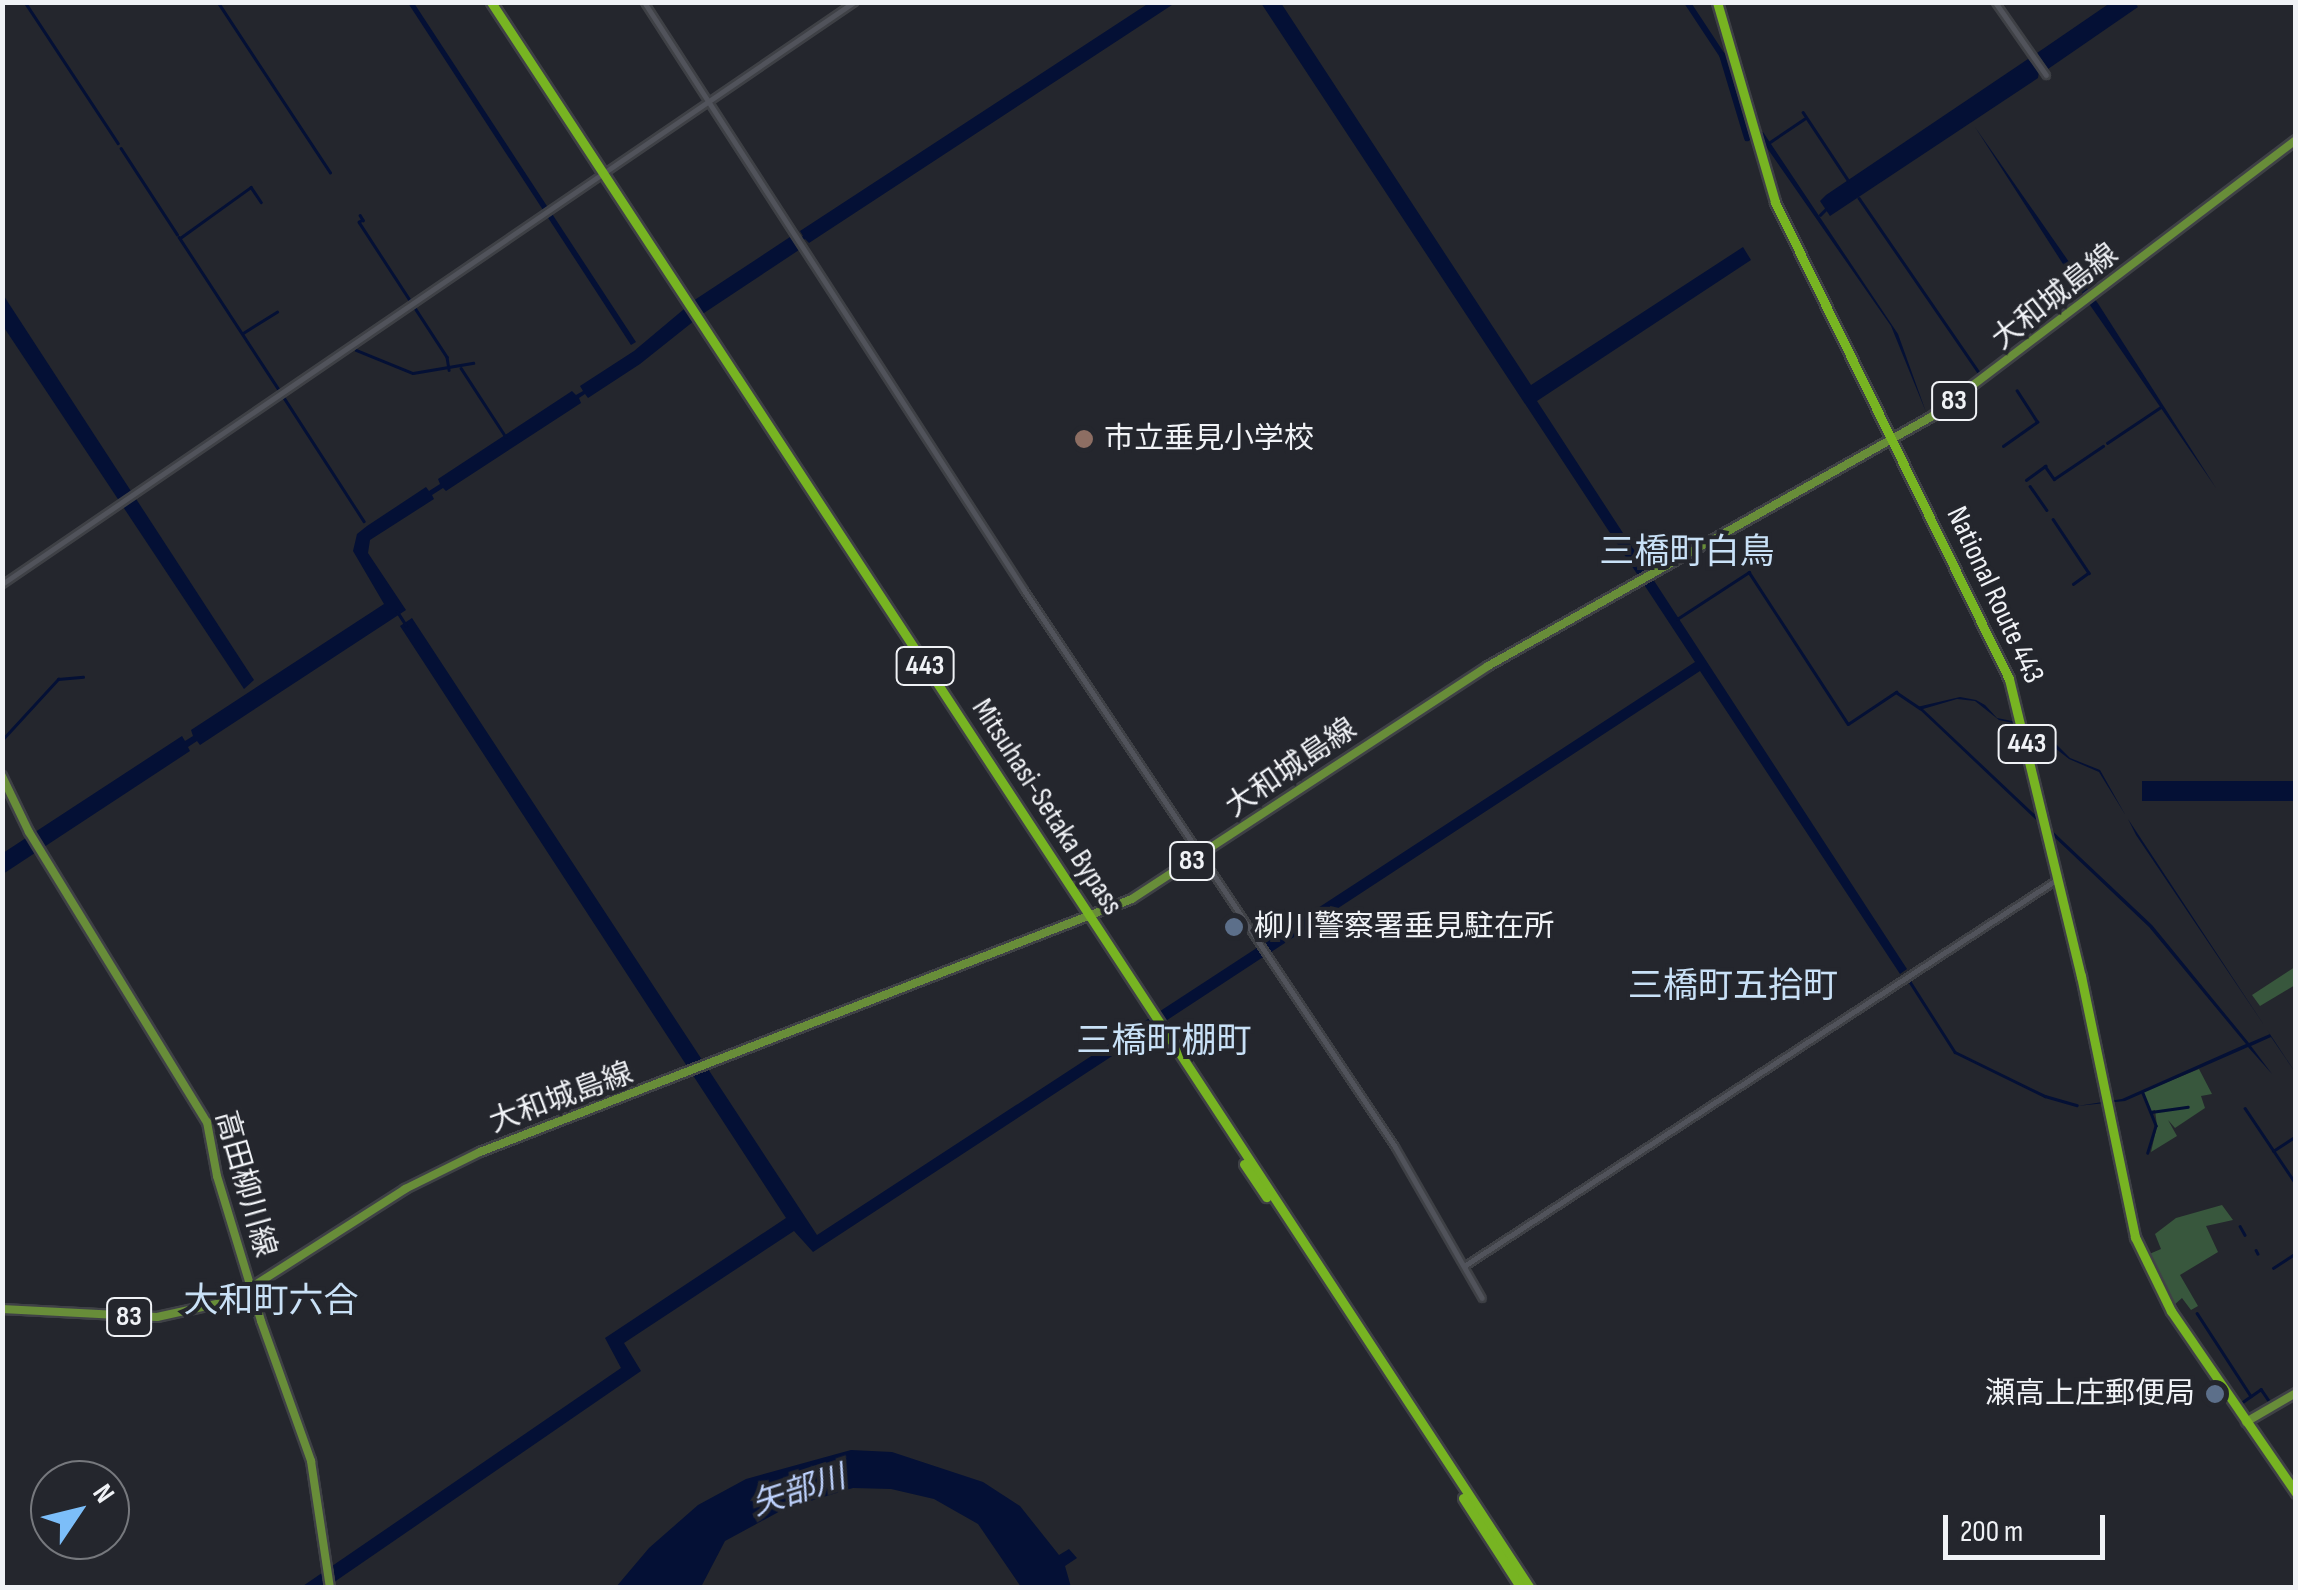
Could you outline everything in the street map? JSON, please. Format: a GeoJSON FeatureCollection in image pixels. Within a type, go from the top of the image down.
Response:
{"type":"FeatureCollection","features":[{"type":"Feature","properties":{"kind":"highway","name":"Mitsuhasi-Setaka Bypass"},"geometry":{"type":"LineString","coordinates":[[488,2],[1086,919],[1530,1588]]}},
{"type":"Feature","properties":{"kind":"highway","name":"National Route 443"},"geometry":{"type":"LineString","coordinates":[[1717,2],[1776,202],[2009,679],[2058,879],[2135,1236],[2171,1312],[2296,1493]]}},
{"type":"Feature","properties":{"kind":"highway","name":"Mitsuhasi-Setaka Bypass"},"geometry":{"type":"LineString","coordinates":[[1160,1030],[1521,1588]]}},
{"type":"Feature","properties":{"kind":"main road","name":"大和城島線"},"geometry":{"type":"LineString","coordinates":[[2,1309],[157,1317],[210,1308],[252,1290],[422,1180],[523,1134],[690,1074],[1132,899],[1465,680],[1892,439],[1975,387],[2296,140]]}},
{"type":"Feature","properties":{"kind":"main road","name":"高田柳川線"},"geometry":{"type":"LineString","coordinates":[[2,776],[31,834],[208,1122],[217,1176],[311,1460],[330,1586]]}},
{"type":"Feature","properties":{"kind":"main road"},"geometry":{"type":"LineString","coordinates":[[2246,1422],[2296,1392]]}},
{"type":"Feature","properties":{"kind":"street"},"geometry":{"type":"LineString","coordinates":[[644,2],[1395,1147],[1482,1298]]}},
{"type":"Feature","properties":{"kind":"street"},"geometry":{"type":"LineString","coordinates":[[2,584],[854,2]]}},
{"type":"Feature","properties":{"kind":"street"},"geometry":{"type":"LineString","coordinates":[[1995,2],[2044,73]]}},
{"type":"Feature","properties":{"kind":"street"},"geometry":{"type":"LineString","coordinates":[[1464,1266],[2058,879]]}},
{"type":"Feature","properties":{"kind":"green space"},"geometry":{"type":"Polygon","coordinates":[[[2295,967],[2295,985],[2260,1006],[2252,995],[2295,967]]]}},
{"type":"Feature","properties":{"kind":"green space"},"geometry":{"type":"Polygon","coordinates":[[[2199,1069],[2212,1094],[2201,1096],[2205,1108],[2175,1128],[2168,1120],[2177,1136],[2151,1152],[2157,1126],[2155,1110],[2151,1111],[2143,1092],[2199,1069]]]}},
{"type":"Feature","properties":{"kind":"green space"},"geometry":{"type":"Polygon","coordinates":[[[2222,1205],[2233,1220],[2206,1226],[2218,1252],[2180,1275],[2198,1306],[2191,1310],[2182,1298],[2174,1305],[2147,1255],[2161,1249],[2155,1234],[2176,1218],[2222,1205]]]}},
{"type":"Feature","properties":{"kind":"water"},"geometry":{"type":"Polygon","coordinates":[[[408,3],[414,3],[636,342],[631,345],[408,3]]]}},
{"type":"Feature","properties":{"kind":"water"},"geometry":{"type":"Polygon","coordinates":[[[1149,3],[1175,3],[809,243],[805,239],[796,245],[799,250],[704,313],[640,364],[588,398],[585,394],[579,398],[581,403],[446,491],[443,488],[432,495],[434,499],[370,540],[368,553],[406,610],[200,745],[197,741],[188,747],[190,751],[3,874],[3,853],[182,736],[185,741],[193,736],[191,730],[384,604],[353,551],[357,534],[367,526],[426,487],[429,491],[440,484],[438,479],[572,391],[576,395],[583,391],[580,386],[634,351],[696,299],[790,237],[794,242],[803,236],[800,231],[1149,3]]]}},
{"type":"Feature","properties":{"kind":"water"},"geometry":{"type":"Polygon","coordinates":[[[1261,3],[1281,3],[1531,385],[1743,247],[1751,260],[1537,401],[1907,969],[1900,974],[1700,671],[813,1252],[794,1231],[624,1343],[641,1371],[327,1587],[300,1588],[621,1368],[605,1338],[786,1218],[400,626],[412,618],[817,1235],[1695,662],[1261,3]]]}},
{"type":"Feature","properties":{"kind":"water"},"geometry":{"type":"Polygon","coordinates":[[[2110,3],[2135,3],[2138,7],[2048,69],[2037,53],[2110,3]]]}},
{"type":"Feature","properties":{"kind":"water"},"geometry":{"type":"Polygon","coordinates":[[[2028,59],[2039,71],[2038,78],[1830,216],[1820,201],[1826,195],[2028,59]]]}},
{"type":"Feature","properties":{"kind":"water"},"geometry":{"type":"Polygon","coordinates":[[[1975,127],[2099,305],[2216,488],[2081,292],[1975,127]]]}},
{"type":"Feature","properties":{"kind":"water"},"geometry":{"type":"Polygon","coordinates":[[[1763,132],[1898,334],[1926,412],[1891,326],[1758,135],[1763,132]]]}},
{"type":"Feature","properties":{"kind":"water"},"geometry":{"type":"Polygon","coordinates":[[[2,293],[254,680],[244,689],[3,326],[2,293]]]}},
{"type":"Feature","properties":{"kind":"water"},"geometry":{"type":"Polygon","coordinates":[[[1960,697],[1976,700],[1985,705],[1997,718],[2027,724],[2070,758],[2100,770],[2126,816],[2099,772],[2069,759],[2027,726],[1999,720],[1975,701],[1957,699],[1923,709],[2152,925],[2249,1043],[2270,1034],[2295,1072],[2271,1037],[2251,1046],[2272,1074],[2248,1047],[2125,1101],[2077,1106],[2122,1099],[2246,1044],[2149,927],[1917,707],[1960,697]]]}},
{"type":"Feature","properties":{"kind":"water"},"geometry":{"type":"Polygon","coordinates":[[[2142,781],[2295,781],[2295,801],[2142,801],[2142,781]]]}},
{"type":"Feature","properties":{"kind":"water"},"geometry":{"type":"Polygon","coordinates":[[[2128,819],[2266,1028],[2136,835],[2128,819]]]}},
{"type":"Feature","properties":{"kind":"water","name":"矢部川"},"geometry":{"type":"Polygon","coordinates":[[[851,1450],[892,1452],[983,1482],[1020,1506],[1059,1555],[1069,1549],[1077,1558],[1065,1566],[1071,1587],[1021,1587],[978,1524],[934,1499],[891,1489],[853,1488],[784,1509],[725,1541],[701,1587],[616,1587],[649,1548],[698,1505],[746,1479],[851,1450]]]}},
{"type":"Feature","properties":{"kind":"waterway"},"geometry":{"type":"LineString","coordinates":[[25,2],[118,143]]}},
{"type":"Feature","properties":{"kind":"waterway"},"geometry":{"type":"LineString","coordinates":[[218,2],[330,172]]}},
{"type":"Feature","properties":{"kind":"waterway"},"geometry":{"type":"LineString","coordinates":[[1687,2],[1722,55],[1747,138]]}},
{"type":"Feature","properties":{"kind":"waterway"},"geometry":{"type":"LineString","coordinates":[[1803,112],[1848,180]]}},
{"type":"Feature","properties":{"kind":"waterway"},"geometry":{"type":"LineString","coordinates":[[1770,142],[1804,119]]}},
{"type":"Feature","properties":{"kind":"waterway"},"geometry":{"type":"LineString","coordinates":[[121,148],[177,234]]}},
{"type":"Feature","properties":{"kind":"waterway"},"geometry":{"type":"LineString","coordinates":[[180,238],[251,187],[261,202]]}},
{"type":"Feature","properties":{"kind":"waterway"},"geometry":{"type":"LineString","coordinates":[[1859,198],[1980,374]]}},
{"type":"Feature","properties":{"kind":"waterway"},"geometry":{"type":"LineString","coordinates":[[1820,215],[1826,209]]}},
{"type":"Feature","properties":{"kind":"waterway"},"geometry":{"type":"LineString","coordinates":[[360,215],[363,220],[359,222],[447,357],[449,370]]}},
{"type":"Feature","properties":{"kind":"waterway"},"geometry":{"type":"LineString","coordinates":[[179,237],[279,390]]}},
{"type":"Feature","properties":{"kind":"waterway"},"geometry":{"type":"LineString","coordinates":[[243,333],[277,312]]}},
{"type":"Feature","properties":{"kind":"waterway"},"geometry":{"type":"LineString","coordinates":[[356,350],[413,373],[473,363]]}},
{"type":"Feature","properties":{"kind":"waterway"},"geometry":{"type":"LineString","coordinates":[[461,368],[506,437]]}},
{"type":"Feature","properties":{"kind":"waterway"},"geometry":{"type":"LineString","coordinates":[[2003,446],[2037,422],[2017,391]]}},
{"type":"Feature","properties":{"kind":"waterway"},"geometry":{"type":"LineString","coordinates":[[283,396],[364,521]]}},
{"type":"Feature","properties":{"kind":"waterway"},"geometry":{"type":"LineString","coordinates":[[2107,443],[2161,407]]}},
{"type":"Feature","properties":{"kind":"waterway"},"geometry":{"type":"LineString","coordinates":[[2026,480],[2045,466],[2054,479],[2103,446]]}},
{"type":"Feature","properties":{"kind":"waterway"},"geometry":{"type":"LineString","coordinates":[[2030,486],[2047,510]]}},
{"type":"Feature","properties":{"kind":"waterway"},"geometry":{"type":"LineString","coordinates":[[2053,519],[2089,573],[2074,584]]}},
{"type":"Feature","properties":{"kind":"waterway"},"geometry":{"type":"LineString","coordinates":[[1677,619],[1749,572],[1848,724],[1896,692],[1920,708]]}},
{"type":"Feature","properties":{"kind":"waterway"},"geometry":{"type":"LineString","coordinates":[[397,611],[406,625]]}},
{"type":"Feature","properties":{"kind":"waterway"},"geometry":{"type":"LineString","coordinates":[[2,740],[58,679],[83,677]]}},
{"type":"Feature","properties":{"kind":"waterway"},"geometry":{"type":"LineString","coordinates":[[1907,977],[1955,1052],[2045,1096],[2077,1105]]}},
{"type":"Feature","properties":{"kind":"waterway"},"geometry":{"type":"LineString","coordinates":[[2143,1093],[2156,1126],[2148,1153]]}},
{"type":"Feature","properties":{"kind":"waterway"},"geometry":{"type":"LineString","coordinates":[[2151,1112],[2188,1107]]}},
{"type":"Feature","properties":{"kind":"waterway"},"geometry":{"type":"LineString","coordinates":[[2245,1108],[2296,1184]]}},
{"type":"Feature","properties":{"kind":"waterway"},"geometry":{"type":"LineString","coordinates":[[2273,1151],[2296,1136]]}},
{"type":"Feature","properties":{"kind":"waterway"},"geometry":{"type":"LineString","coordinates":[[2240,1226],[2245,1235]]}},
{"type":"Feature","properties":{"kind":"waterway"},"geometry":{"type":"LineString","coordinates":[[2256,1250],[2258,1254]]}},
{"type":"Feature","properties":{"kind":"waterway"},"geometry":{"type":"LineString","coordinates":[[2273,1268],[2296,1253]]}},
{"type":"Feature","properties":{"kind":"waterway"},"geometry":{"type":"LineString","coordinates":[[2197,1313],[2251,1396]]}},
{"type":"Feature","properties":{"kind":"waterway"},"geometry":{"type":"LineString","coordinates":[[2241,1403],[2261,1389],[2269,1401]]}},
{"type":"Feature","properties":{"kind":"place","name":"市立垂見小学校"},"geometry":{"type":"Point","coordinates":[1084,439]}},
{"type":"Feature","properties":{"kind":"place","name":"柳川警察署垂見駐在所"},"geometry":{"type":"Point","coordinates":[1234,927]}},
{"type":"Feature","properties":{"kind":"place","name":"瀬高上庄郵便局"},"geometry":{"type":"Point","coordinates":[2215,1394]}},
{"type":"Feature","properties":{"kind":"district","name":"三橋町白鳥"},"geometry":{"type":"Point","coordinates":[1687,553]}},
{"type":"Feature","properties":{"kind":"district","name":"三橋町五拾町"},"geometry":{"type":"Point","coordinates":[1733,987]}},
{"type":"Feature","properties":{"kind":"district","name":"三橋町棚町"},"geometry":{"type":"Point","coordinates":[1164,1042]}},
{"type":"Feature","properties":{"kind":"district","name":"大和町六合"},"geometry":{"type":"Point","coordinates":[271,1302]}}]}
